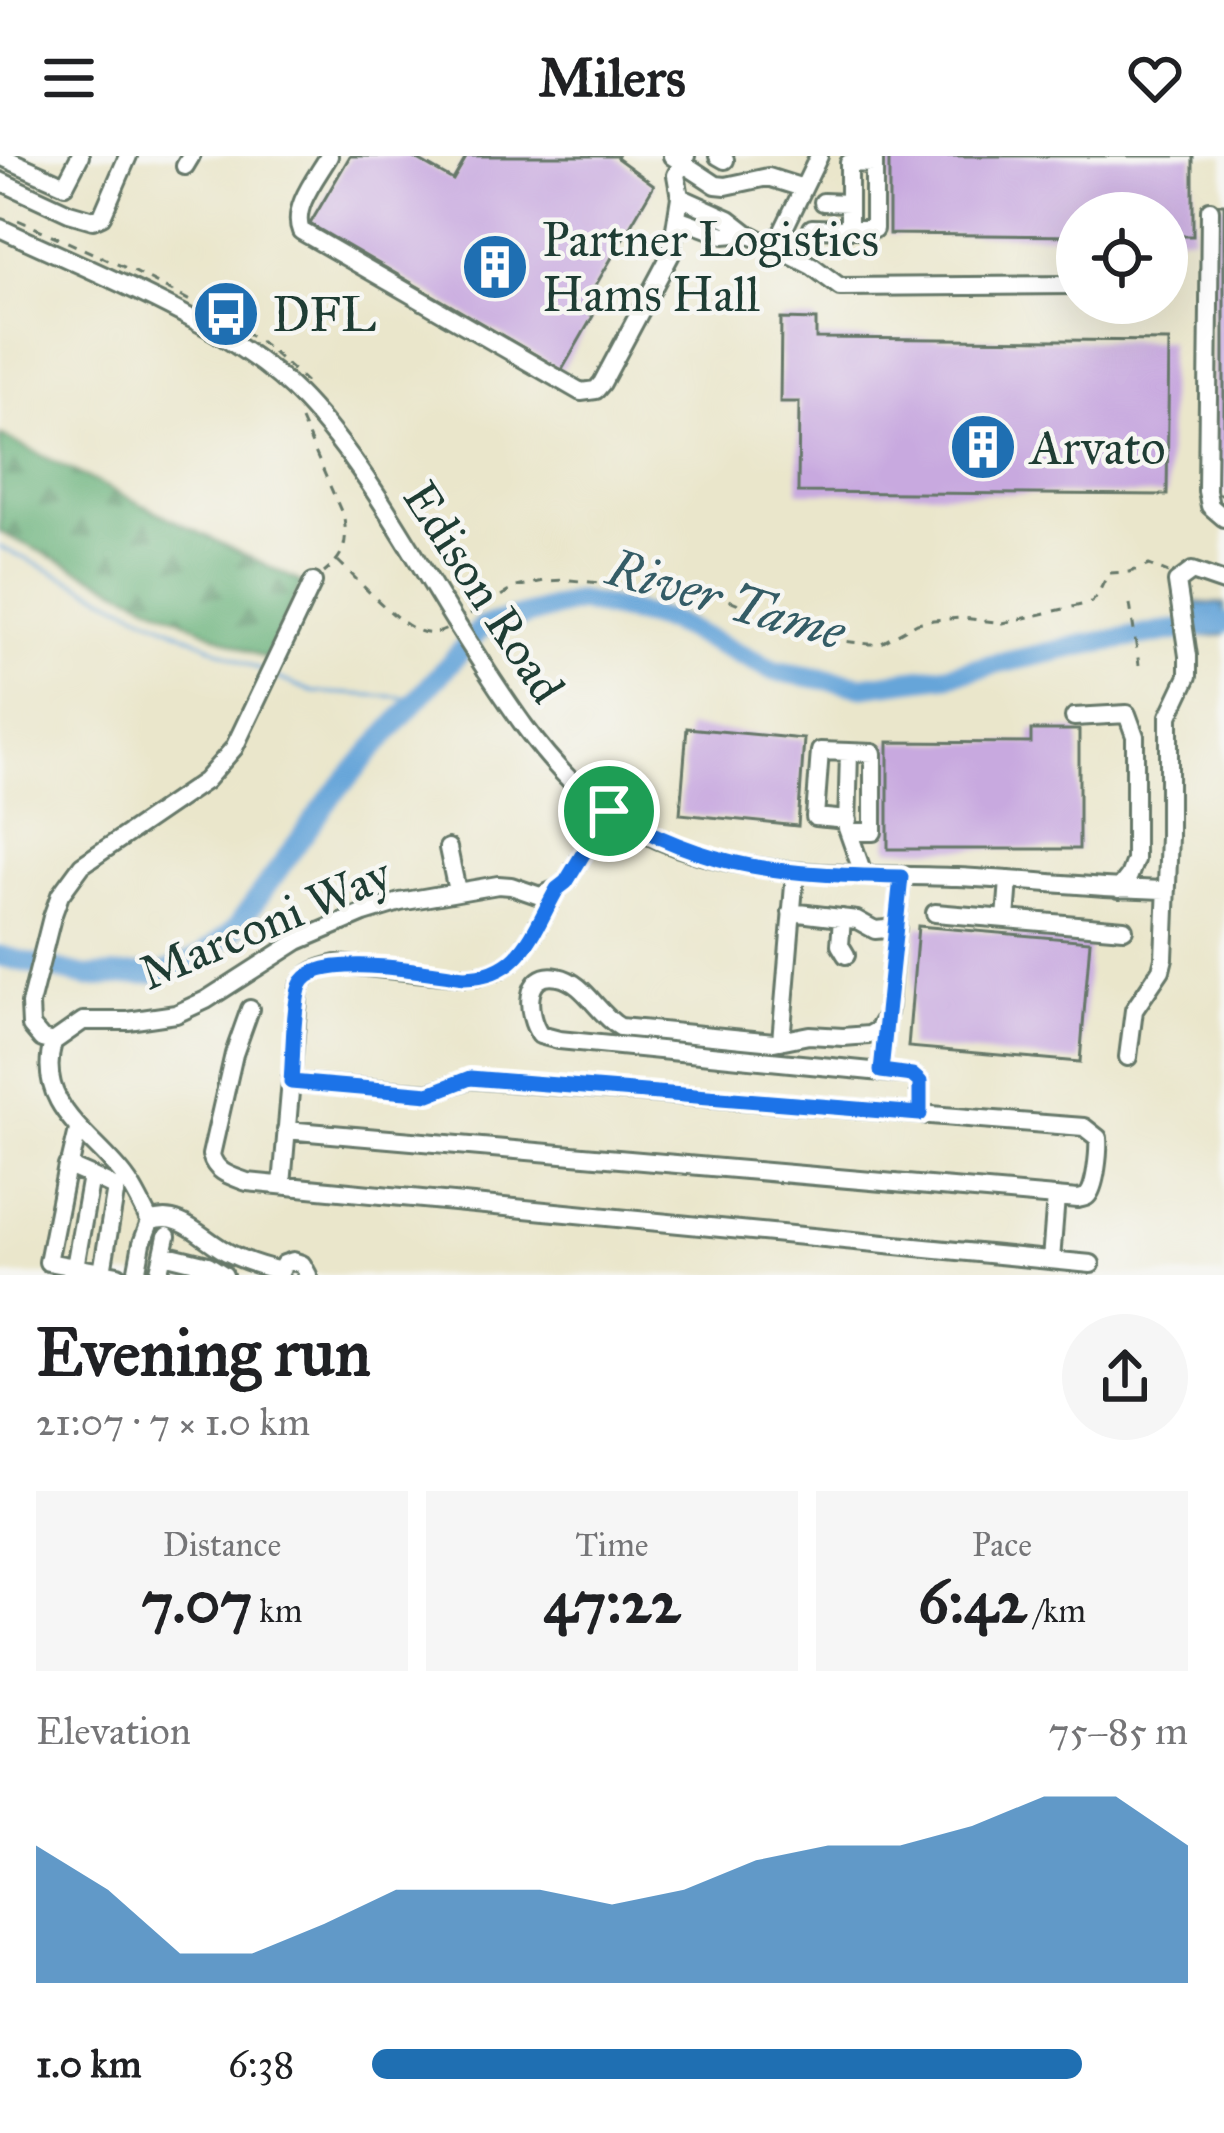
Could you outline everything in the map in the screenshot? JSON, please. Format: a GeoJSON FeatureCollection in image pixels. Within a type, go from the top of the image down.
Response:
{"type":"FeatureCollection","features":[{"type":"Feature","properties":{"kind":"street"},"geometry":{"type":"LineString","coordinates":[[0,156],[65,185],[80,156]]}},
{"type":"Feature","properties":{"kind":"street"},"geometry":{"type":"LineString","coordinates":[[0,181],[93,220],[102,215],[128,156]]}},
{"type":"Feature","properties":{"kind":"street"},"geometry":{"type":"LineString","coordinates":[[329,156],[298,214],[301,231],[580,392],[596,390],[602,383],[671,254],[680,197],[676,175],[680,158],[716,185],[768,177],[803,188]]}},
{"type":"Feature","properties":{"kind":"street"},"geometry":{"type":"LineString","coordinates":[[776,247],[819,156]]}},
{"type":"Feature","properties":{"kind":"street"},"geometry":{"type":"LineString","coordinates":[[812,228],[874,230],[874,160],[849,163],[849,229]]}},
{"type":"Feature","properties":{"kind":"street"},"geometry":{"type":"LineString","coordinates":[[680,197],[812,266],[841,287],[1056,285]]}},
{"type":"Feature","properties":{"kind":"street"},"geometry":{"type":"LineString","coordinates":[[823,202],[849,203]]}},
{"type":"Feature","properties":{"kind":"street"},"geometry":{"type":"LineString","coordinates":[[1210,210],[1207,491],[1210,506],[1224,518]]}},
{"type":"Feature","properties":{"kind":"street"},"geometry":{"type":"LineString","coordinates":[[677,218],[724,235],[747,233]]}},
{"type":"Feature","properties":{"kind":"street","name":"Edison Road"},"geometry":{"type":"LineString","coordinates":[[9,224],[193,319],[305,400],[359,469],[532,740],[572,782],[638,828],[726,863],[795,873],[1167,890]]}},
{"type":"Feature","properties":{"kind":"street"},"geometry":{"type":"LineString","coordinates":[[1127,1058],[1134,1010],[1161,970],[1166,941],[1168,716],[1188,676],[1177,582],[1192,571],[1224,582]]}},
{"type":"Feature","properties":{"kind":"street"},"geometry":{"type":"LineString","coordinates":[[150,1222],[128,1181],[78,1130],[58,1099],[50,1067],[53,1042],[42,1039],[31,1026],[30,1004],[46,937],[60,895],[82,866],[205,781],[222,764],[313,582]]}},
{"type":"Feature","properties":{"kind":"street"},"geometry":{"type":"LineString","coordinates":[[1074,717],[1127,714],[1135,736],[1135,860],[1120,889]]}},
{"type":"Feature","properties":{"kind":"street"},"geometry":{"type":"LineString","coordinates":[[820,751],[849,752],[873,753],[873,832],[815,817],[820,751]]}},
{"type":"Feature","properties":{"kind":"street"},"geometry":{"type":"LineString","coordinates":[[849,752],[848,826],[864,876]]}},
{"type":"Feature","properties":{"kind":"street"},"geometry":{"type":"LineString","coordinates":[[282,1185],[299,987],[310,973],[337,964],[464,977],[500,972],[518,956],[609,811]]}},
{"type":"Feature","properties":{"kind":"street"},"geometry":{"type":"LineString","coordinates":[[448,848],[458,891]]}},
{"type":"Feature","properties":{"kind":"street"},"geometry":{"type":"LineString","coordinates":[[781,1041],[795,873]]}},
{"type":"Feature","properties":{"kind":"street"},"geometry":{"type":"LineString","coordinates":[[881,1071],[901,877]]}},
{"type":"Feature","properties":{"kind":"street"},"geometry":{"type":"LineString","coordinates":[[1006,919],[1009,880]]}},
{"type":"Feature","properties":{"kind":"street","name":"Marconi Way"},"geometry":{"type":"LineString","coordinates":[[53,1042],[82,1022],[176,1014],[298,941],[400,902],[511,886],[540,896],[557,889]]}},
{"type":"Feature","properties":{"kind":"street"},"geometry":{"type":"LineString","coordinates":[[791,912],[857,920],[874,930],[897,928]]}},
{"type":"Feature","properties":{"kind":"street"},"geometry":{"type":"LineString","coordinates":[[935,914],[1124,928]]}},
{"type":"Feature","properties":{"kind":"street"},"geometry":{"type":"LineString","coordinates":[[842,918],[840,945],[846,955]]}},
{"type":"Feature","properties":{"kind":"street"},"geometry":{"type":"LineString","coordinates":[[886,1022],[861,1037],[809,1035],[781,1041],[620,1027],[574,983],[556,976],[538,982],[529,1004],[540,1035],[559,1040],[912,1075],[920,1082],[920,1114]]}},
{"type":"Feature","properties":{"kind":"street"},"geometry":{"type":"LineString","coordinates":[[250,1009],[234,1054],[211,1155],[229,1176],[1090,1264]]}},
{"type":"Feature","properties":{"kind":"street"},"geometry":{"type":"LineString","coordinates":[[286,1130],[1078,1199],[1090,1194],[1100,1152],[1098,1138],[1084,1126],[470,1078],[429,1094],[291,1082]]}},
{"type":"Feature","properties":{"kind":"street"},"geometry":{"type":"LineString","coordinates":[[70,1164],[116,1188],[110,1273],[48,1262],[67,1166],[78,1130]]}},
{"type":"Feature","properties":{"kind":"street"},"geometry":{"type":"LineString","coordinates":[[74,1267],[91,1177]]}},
{"type":"Feature","properties":{"kind":"street"},"geometry":{"type":"LineString","coordinates":[[1051,1260],[1056,1197]]}},
{"type":"Feature","properties":{"kind":"street"},"geometry":{"type":"LineString","coordinates":[[136,1275],[150,1222],[159,1218],[176,1219],[230,1254],[279,1273],[293,1261],[302,1264],[308,1275]]}},
{"type":"Feature","properties":{"kind":"street"},"geometry":{"type":"LineString","coordinates":[[158,1275],[165,1245],[216,1270],[218,1246]]}},
{"type":"Feature","properties":{"kind":"path"},"geometry":{"type":"LineString","coordinates":[[9,224],[133,271],[222,319],[266,345],[314,391]]}},
{"type":"Feature","properties":{"kind":"path"},"geometry":{"type":"LineString","coordinates":[[303,410],[300,421],[344,518],[345,541],[338,561],[313,582]]}},
{"type":"Feature","properties":{"kind":"path"},"geometry":{"type":"LineString","coordinates":[[338,561],[376,598],[425,633],[444,631],[516,587],[570,580],[704,590],[748,608],[777,627],[869,644],[880,644],[917,623],[933,620],[1003,622],[1090,603],[1110,574],[1149,565],[1182,578]]}},
{"type":"Feature","properties":{"kind":"path"},"geometry":{"type":"LineString","coordinates":[[1130,604],[1139,665]]}},
{"type":"Feature","properties":{"kind":"green space"},"geometry":{"type":"Polygon","coordinates":[[[0,435],[302,583],[266,659],[0,532],[0,435]]]}},
{"type":"Feature","properties":{"kind":"water"},"geometry":{"type":"Polygon","coordinates":[[[1195,603],[1224,604],[1224,635],[1194,637],[1195,603]]]}},
{"type":"Feature","properties":{"kind":"building","name":"Partner Logistics Hams Hall"},"geometry":{"type":"Polygon","coordinates":[[[350,156],[411,156],[453,180],[467,156],[618,156],[654,185],[582,309],[593,316],[562,370],[310,224],[350,156]]]}},
{"type":"Feature","properties":{"kind":"building"},"geometry":{"type":"Polygon","coordinates":[[[889,156],[1193,156],[1193,236],[1188,236],[1188,192],[1056,192],[1056,236],[889,234],[889,156]]]}},
{"type":"Feature","properties":{"kind":"building"},"geometry":{"type":"Polygon","coordinates":[[[1212,204],[1224,204],[1224,494],[1214,494],[1212,204]]]}},
{"type":"Feature","properties":{"kind":"building","name":"Arvato"},"geometry":{"type":"Polygon","coordinates":[[[781,319],[816,320],[816,338],[1169,341],[1167,495],[798,492],[799,402],[780,402],[781,319]]]}},
{"type":"Feature","properties":{"kind":"building"},"geometry":{"type":"Polygon","coordinates":[[[687,728],[804,739],[798,826],[680,814],[687,728]]]}},
{"type":"Feature","properties":{"kind":"building"},"geometry":{"type":"Polygon","coordinates":[[[1031,730],[1079,730],[1079,849],[888,849],[888,742],[1031,743],[1031,730]]]}},
{"type":"Feature","properties":{"kind":"building"},"geometry":{"type":"Polygon","coordinates":[[[918,926],[1090,941],[1080,1062],[908,1047],[918,926]]]}},
{"type":"Feature","properties":{"kind":"waterway"},"geometry":{"type":"LineString","coordinates":[[0,547],[264,672]]}},
{"type":"Feature","properties":{"kind":"waterway","name":"River Tame"},"geometry":{"type":"LineString","coordinates":[[0,956],[88,977],[163,973],[202,956],[235,929],[330,798],[482,627],[579,601],[669,621],[775,671],[863,686],[948,675],[1087,644],[1224,623]]}},
{"type":"Feature","properties":{"kind":"waterway"},"geometry":{"type":"LineString","coordinates":[[273,676],[313,692],[419,698]]}},
{"type":"Feature","properties":{"kind":"place","name":"Partner Logistics Hams Hall"},"geometry":{"type":"Point","coordinates":[495,267]}},
{"type":"Feature","properties":{"kind":"place","name":"DFL"},"geometry":{"type":"Point","coordinates":[226,314]}},
{"type":"Feature","properties":{"kind":"place","name":"Arvato"},"geometry":{"type":"Point","coordinates":[983,447]}},
{"type":"Feature","properties":{"kind":"route"},"geometry":{"type":"LineString","coordinates":[[609,811],[667,842],[726,863],[779,872],[901,877],[881,1071],[912,1075],[920,1082],[920,1114],[470,1078],[429,1094],[291,1082],[299,987],[310,973],[337,964],[464,977],[500,972],[518,956],[609,811]]}}]}
